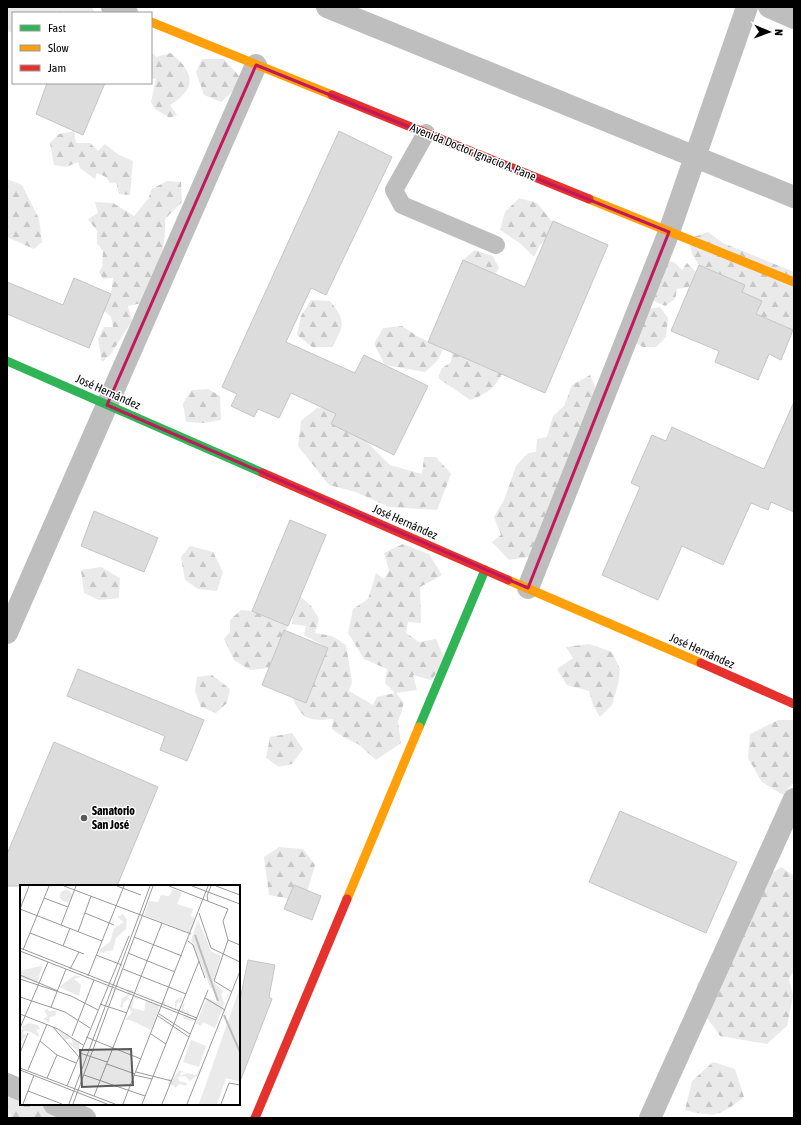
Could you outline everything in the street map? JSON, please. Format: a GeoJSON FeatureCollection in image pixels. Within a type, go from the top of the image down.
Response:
{"type":"FeatureCollection","features":[{"type":"Feature","properties":{"kind":"street"},"geometry":{"type":"LineString","coordinates":[[112,7],[124,12]]}},
{"type":"Feature","properties":{"kind":"street"},"geometry":{"type":"LineString","coordinates":[[327,7],[794,197]]}},
{"type":"Feature","properties":{"kind":"street"},"geometry":{"type":"LineString","coordinates":[[528,588],[669,232],[747,7]]}},
{"type":"Feature","properties":{"kind":"street"},"geometry":{"type":"LineString","coordinates":[[769,7],[794,18]]}},
{"type":"Feature","properties":{"kind":"street","name":"Avenida Doctor Ignacio A. Pane"},"geometry":{"type":"LineString","coordinates":[[152,22],[794,282]]}},
{"type":"Feature","properties":{"kind":"street"},"geometry":{"type":"LineString","coordinates":[[7,633],[256,65]]}},
{"type":"Feature","properties":{"kind":"street","name":"José Hernández"},"geometry":{"type":"LineString","coordinates":[[7,361],[794,704]]}},
{"type":"Feature","properties":{"kind":"street"},"geometry":{"type":"LineString","coordinates":[[255,1118],[485,570]]}},
{"type":"Feature","properties":{"kind":"street"},"geometry":{"type":"LineString","coordinates":[[650,1118],[794,799]]}},
{"type":"Feature","properties":{"kind":"street"},"geometry":{"type":"LineString","coordinates":[[7,1084],[20,1090]]}},
{"type":"Feature","properties":{"kind":"street"},"geometry":{"type":"LineString","coordinates":[[56,1105],[86,1118]]}},
{"type":"Feature","properties":{"kind":"lane"},"geometry":{"type":"LineString","coordinates":[[426,133],[394,190],[402,205],[496,245]]}},
{"type":"Feature","properties":{"kind":"highlighted area"},"geometry":{"type":"Polygon","coordinates":[[[256,65],[669,232],[528,588],[107,405],[256,65]]]}},
{"type":"Feature","properties":{"kind":"green space"},"geometry":{"type":"Polygon","coordinates":[[[8,7],[92,7],[94,12],[12,12],[12,33],[7,31],[8,7]]]}},
{"type":"Feature","properties":{"kind":"green space"},"geometry":{"type":"Polygon","coordinates":[[[152,52],[156,57],[171,53],[179,60],[188,73],[190,80],[189,86],[179,99],[170,105],[177,115],[170,118],[155,109],[151,102],[156,79],[152,78],[152,52]]]}},
{"type":"Feature","properties":{"kind":"green space"},"geometry":{"type":"Polygon","coordinates":[[[202,59],[224,59],[239,76],[233,91],[221,102],[204,95],[196,72],[202,59]]]}},
{"type":"Feature","properties":{"kind":"green space"},"geometry":{"type":"Polygon","coordinates":[[[74,131],[76,143],[90,143],[98,151],[105,144],[119,155],[133,161],[130,195],[119,194],[116,182],[110,183],[106,177],[97,173],[95,179],[80,168],[78,162],[66,167],[54,165],[50,143],[59,134],[74,131]]]}},
{"type":"Feature","properties":{"kind":"green space"},"geometry":{"type":"Polygon","coordinates":[[[7,179],[22,185],[39,219],[42,242],[34,249],[7,237],[7,179]]]}},
{"type":"Feature","properties":{"kind":"green space"},"geometry":{"type":"Polygon","coordinates":[[[167,181],[181,182],[182,202],[165,219],[162,252],[156,273],[142,303],[128,306],[132,321],[110,355],[102,362],[98,339],[104,327],[113,327],[111,317],[104,311],[111,294],[113,278],[103,279],[99,272],[102,267],[103,251],[97,243],[97,231],[88,219],[98,213],[95,202],[113,203],[134,216],[148,199],[152,189],[167,181]]]}},
{"type":"Feature","properties":{"kind":"green space"},"geometry":{"type":"Polygon","coordinates":[[[519,198],[537,203],[559,230],[540,245],[534,257],[521,244],[500,230],[505,212],[519,198]]]}},
{"type":"Feature","properties":{"kind":"green space"},"geometry":{"type":"Polygon","coordinates":[[[708,232],[723,243],[794,272],[793,330],[756,314],[762,301],[742,292],[745,285],[699,265],[693,256],[688,239],[708,232]]]}},
{"type":"Feature","properties":{"kind":"green space"},"geometry":{"type":"Polygon","coordinates":[[[475,250],[493,256],[499,268],[492,280],[461,274],[463,260],[475,250]]]}},
{"type":"Feature","properties":{"kind":"green space"},"geometry":{"type":"Polygon","coordinates":[[[663,261],[674,262],[682,270],[687,263],[696,272],[689,287],[677,289],[675,299],[665,306],[654,301],[651,285],[663,261]]]}},
{"type":"Feature","properties":{"kind":"green space"},"geometry":{"type":"Polygon","coordinates":[[[311,300],[330,301],[339,314],[342,323],[341,328],[332,347],[312,347],[297,335],[301,316],[311,300]]]}},
{"type":"Feature","properties":{"kind":"green space"},"geometry":{"type":"Polygon","coordinates":[[[660,307],[668,318],[666,337],[656,347],[643,347],[634,342],[643,310],[660,307]]]}},
{"type":"Feature","properties":{"kind":"green space"},"geometry":{"type":"Polygon","coordinates":[[[402,326],[417,336],[443,349],[438,360],[425,372],[385,365],[374,344],[383,328],[402,326]]]}},
{"type":"Feature","properties":{"kind":"green space"},"geometry":{"type":"Polygon","coordinates":[[[452,352],[502,374],[496,384],[489,390],[481,396],[470,400],[438,378],[442,368],[451,362],[452,352]]]}},
{"type":"Feature","properties":{"kind":"green space"},"geometry":{"type":"Polygon","coordinates":[[[590,375],[599,396],[544,551],[528,557],[509,560],[492,542],[501,535],[494,517],[504,500],[516,466],[528,453],[536,452],[537,439],[547,437],[553,416],[564,406],[572,385],[590,375]]]}},
{"type":"Feature","properties":{"kind":"green space"},"geometry":{"type":"Polygon","coordinates":[[[208,389],[220,396],[221,420],[204,423],[186,422],[183,403],[192,390],[208,389]]]}},
{"type":"Feature","properties":{"kind":"green space"},"geometry":{"type":"Polygon","coordinates":[[[317,408],[334,409],[340,427],[367,442],[390,465],[422,474],[424,457],[436,457],[451,474],[437,510],[389,507],[356,492],[329,485],[298,446],[301,421],[317,408]]]}},
{"type":"Feature","properties":{"kind":"green space"},"geometry":{"type":"Polygon","coordinates":[[[403,544],[429,554],[442,575],[420,587],[421,623],[408,622],[406,633],[419,642],[436,639],[446,662],[431,680],[413,675],[417,690],[396,693],[404,703],[398,722],[401,743],[376,760],[358,744],[345,738],[332,729],[333,719],[312,719],[303,715],[296,705],[292,697],[306,703],[328,648],[304,635],[306,626],[292,624],[293,612],[300,596],[311,606],[319,619],[315,633],[332,636],[346,645],[352,682],[349,691],[373,705],[377,697],[395,693],[385,683],[387,669],[364,659],[348,633],[353,609],[368,599],[376,573],[384,579],[389,571],[384,553],[403,544]]]}},
{"type":"Feature","properties":{"kind":"green space"},"geometry":{"type":"Polygon","coordinates":[[[190,546],[213,552],[223,572],[217,591],[198,589],[185,580],[181,557],[190,546]]]}},
{"type":"Feature","properties":{"kind":"green space"},"geometry":{"type":"Polygon","coordinates":[[[101,567],[120,578],[119,598],[99,600],[84,593],[81,570],[101,567]]]}},
{"type":"Feature","properties":{"kind":"green space"},"geometry":{"type":"Polygon","coordinates":[[[241,610],[252,611],[288,626],[269,668],[250,670],[234,660],[224,639],[230,632],[230,620],[241,610]]]}},
{"type":"Feature","properties":{"kind":"green space"},"geometry":{"type":"Polygon","coordinates":[[[589,644],[612,652],[620,669],[618,684],[612,705],[600,717],[593,705],[589,691],[567,685],[557,669],[573,658],[566,647],[589,644]]]}},
{"type":"Feature","properties":{"kind":"green space"},"geometry":{"type":"Polygon","coordinates":[[[212,675],[230,689],[227,703],[216,713],[201,707],[195,691],[197,677],[212,675]]]}},
{"type":"Feature","properties":{"kind":"green space"},"geometry":{"type":"Polygon","coordinates":[[[778,720],[794,720],[794,782],[783,795],[762,782],[748,758],[750,734],[778,720]]]}},
{"type":"Feature","properties":{"kind":"green space"},"geometry":{"type":"Polygon","coordinates":[[[292,733],[303,749],[292,764],[279,767],[266,758],[270,737],[292,733]]]}},
{"type":"Feature","properties":{"kind":"green space"},"geometry":{"type":"Polygon","coordinates":[[[279,847],[303,849],[315,865],[307,892],[290,899],[269,895],[264,857],[279,847]]]}},
{"type":"Feature","properties":{"kind":"green space"},"geometry":{"type":"Polygon","coordinates":[[[781,867],[794,876],[794,970],[789,979],[793,996],[787,1026],[767,1044],[720,1036],[703,1012],[697,984],[720,953],[754,886],[781,867]]]}},
{"type":"Feature","properties":{"kind":"green space"},"geometry":{"type":"Polygon","coordinates":[[[713,1062],[735,1069],[744,1097],[723,1112],[717,1114],[704,1114],[685,1110],[692,1081],[713,1062]]]}},
{"type":"Feature","properties":{"kind":"green space"},"geometry":{"type":"Polygon","coordinates":[[[20,1081],[20,1105],[67,1105],[70,1118],[11,1118],[10,1114],[7,1116],[7,1084],[20,1081]]]}},
{"type":"Feature","properties":{"kind":"building"},"geometry":{"type":"Polygon","coordinates":[[[47,84],[105,84],[83,135],[36,114],[47,84]]]}},
{"type":"Feature","properties":{"kind":"building"},"geometry":{"type":"Polygon","coordinates":[[[339,131],[392,157],[326,295],[311,288],[286,342],[355,373],[364,355],[428,386],[394,455],[331,424],[336,414],[291,393],[279,418],[258,409],[254,417],[231,406],[237,394],[222,387],[339,131]]]}},
{"type":"Feature","properties":{"kind":"building"},"geometry":{"type":"Polygon","coordinates":[[[553,221],[608,245],[545,393],[428,342],[463,260],[525,287],[553,221]]]}},
{"type":"Feature","properties":{"kind":"building"},"geometry":{"type":"Polygon","coordinates":[[[699,265],[745,285],[742,292],[762,301],[756,314],[793,330],[781,360],[769,354],[758,380],[715,362],[719,351],[671,331],[699,265]]]}},
{"type":"Feature","properties":{"kind":"building"},"geometry":{"type":"Polygon","coordinates":[[[74,278],[111,294],[89,348],[7,314],[7,282],[63,305],[74,278]]]}},
{"type":"Feature","properties":{"kind":"building"},"geometry":{"type":"Polygon","coordinates":[[[794,402],[794,512],[771,502],[768,510],[751,503],[723,565],[682,546],[658,600],[602,575],[640,487],[631,483],[652,435],[666,441],[672,427],[764,469],[794,402]]]}},
{"type":"Feature","properties":{"kind":"building"},"geometry":{"type":"Polygon","coordinates":[[[94,511],[158,538],[144,572],[81,546],[94,511]]]}},
{"type":"Feature","properties":{"kind":"building"},"geometry":{"type":"Polygon","coordinates":[[[290,520],[326,535],[288,626],[252,611],[290,520]]]}},
{"type":"Feature","properties":{"kind":"building"},"geometry":{"type":"Polygon","coordinates":[[[284,630],[328,648],[306,703],[262,685],[284,630]]]}},
{"type":"Feature","properties":{"kind":"building"},"geometry":{"type":"Polygon","coordinates":[[[78,669],[204,720],[187,761],[160,750],[165,736],[67,696],[78,669]]]}},
{"type":"Feature","properties":{"kind":"building","name":"Sanatorio San José"},"geometry":{"type":"Polygon","coordinates":[[[54,742],[158,787],[117,885],[7,886],[7,854],[54,742]]]}},
{"type":"Feature","properties":{"kind":"building"},"geometry":{"type":"Polygon","coordinates":[[[620,811],[737,862],[706,933],[589,882],[620,811]]]}},
{"type":"Feature","properties":{"kind":"building"},"geometry":{"type":"Polygon","coordinates":[[[294,885],[321,896],[312,920],[284,909],[294,885]]]}},
{"type":"Feature","properties":{"kind":"building"},"geometry":{"type":"Polygon","coordinates":[[[248,960],[275,965],[269,997],[272,999],[241,1079],[240,1079],[240,1000],[248,960]]]}},
{"type":"Feature","properties":{"kind":"traffic: fast"},"geometry":{"type":"LineString","coordinates":[[7,361],[263,473]]}},
{"type":"Feature","properties":{"kind":"traffic: fast"},"geometry":{"type":"LineString","coordinates":[[419,727],[485,570]]}},
{"type":"Feature","properties":{"kind":"traffic: slow"},"geometry":{"type":"LineString","coordinates":[[152,22],[332,95]]}},
{"type":"Feature","properties":{"kind":"traffic: slow"},"geometry":{"type":"LineString","coordinates":[[589,199],[794,282]]}},
{"type":"Feature","properties":{"kind":"traffic: slow"},"geometry":{"type":"LineString","coordinates":[[508,580],[701,663]]}},
{"type":"Feature","properties":{"kind":"traffic: slow"},"geometry":{"type":"LineString","coordinates":[[347,899],[419,727]]}},
{"type":"Feature","properties":{"kind":"traffic: jam"},"geometry":{"type":"LineString","coordinates":[[332,95],[589,199]]}},
{"type":"Feature","properties":{"kind":"traffic: jam"},"geometry":{"type":"LineString","coordinates":[[263,473],[508,580]]}},
{"type":"Feature","properties":{"kind":"traffic: jam"},"geometry":{"type":"LineString","coordinates":[[701,663],[794,704]]}},
{"type":"Feature","properties":{"kind":"traffic: jam"},"geometry":{"type":"LineString","coordinates":[[255,1118],[347,899]]}},
{"type":"Feature","properties":{"kind":"place","name":"Sanatorio San José"},"geometry":{"type":"Point","coordinates":[84,818]}}]}
